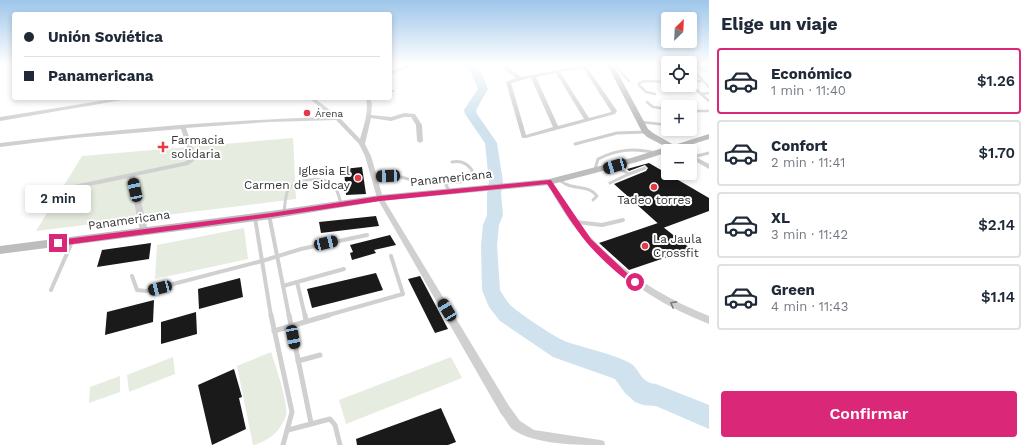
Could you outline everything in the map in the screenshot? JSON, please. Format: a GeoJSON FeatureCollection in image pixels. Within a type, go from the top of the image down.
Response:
{"type":"FeatureCollection","features":[{"type":"Feature","properties":{"kind":"main road"},"geometry":{"type":"LineString","coordinates":[[622,85],[647,132],[668,144]]}},
{"type":"Feature","properties":{"kind":"main road","name":"Panamericana"},"geometry":{"type":"LineString","coordinates":[[689,144],[709,136]]}},
{"type":"Feature","properties":{"kind":"main road","name":"Panamericana"},"geometry":{"type":"LineString","coordinates":[[0,250],[255,217],[380,198],[553,181],[615,166],[661,152]]}},
{"type":"Feature","properties":{"kind":"street"},"geometry":{"type":"LineString","coordinates":[[508,85],[523,136],[527,137],[614,111],[597,85]]}},
{"type":"Feature","properties":{"kind":"street"},"geometry":{"type":"LineString","coordinates":[[537,85],[556,128]]}},
{"type":"Feature","properties":{"kind":"street"},"geometry":{"type":"LineString","coordinates":[[566,85],[587,119]]}},
{"type":"Feature","properties":{"kind":"street"},"geometry":{"type":"LineString","coordinates":[[0,119],[116,100]]}},
{"type":"Feature","properties":{"kind":"street"},"geometry":{"type":"LineString","coordinates":[[314,100],[337,118],[362,145],[368,156],[380,198],[505,410],[516,425],[533,435],[600,445]]}},
{"type":"Feature","properties":{"kind":"street"},"geometry":{"type":"LineString","coordinates":[[362,145],[369,116],[370,100]]}},
{"type":"Feature","properties":{"kind":"street"},"geometry":{"type":"LineString","coordinates":[[369,116],[391,118],[404,115],[413,115],[419,125],[420,141]]}},
{"type":"Feature","properties":{"kind":"street"},"geometry":{"type":"LineString","coordinates":[[0,145],[74,136],[269,120],[337,118]]}},
{"type":"Feature","properties":{"kind":"street"},"geometry":{"type":"LineString","coordinates":[[74,187],[186,164],[192,160],[192,152],[183,127]]}},
{"type":"Feature","properties":{"kind":"street"},"geometry":{"type":"LineString","coordinates":[[697,160],[709,167]]}},
{"type":"Feature","properties":{"kind":"street"},"geometry":{"type":"LineString","coordinates":[[132,176],[144,231]]}},
{"type":"Feature","properties":{"kind":"street"},"geometry":{"type":"LineString","coordinates":[[553,181],[576,222],[589,241],[625,275],[646,289],[689,313],[709,320]]}},
{"type":"Feature","properties":{"kind":"lane"},"geometry":{"type":"LineString","coordinates":[[639,85],[646,92],[655,94]]}},
{"type":"Feature","properties":{"kind":"lane"},"geometry":{"type":"LineString","coordinates":[[697,90],[709,101]]}},
{"type":"Feature","properties":{"kind":"lane"},"geometry":{"type":"LineString","coordinates":[[701,94],[709,93]]}},
{"type":"Feature","properties":{"kind":"lane"},"geometry":{"type":"LineString","coordinates":[[647,102],[653,107],[661,109]]}},
{"type":"Feature","properties":{"kind":"lane"},"geometry":{"type":"LineString","coordinates":[[697,111],[709,111]]}},
{"type":"Feature","properties":{"kind":"lane"},"geometry":{"type":"LineString","coordinates":[[641,122],[661,124]]}},
{"type":"Feature","properties":{"kind":"lane"},"geometry":{"type":"LineString","coordinates":[[575,144],[617,133],[647,132]]}},
{"type":"Feature","properties":{"kind":"lane"},"geometry":{"type":"LineString","coordinates":[[596,171],[595,169],[598,159],[619,150],[633,147],[657,153]]}},
{"type":"Feature","properties":{"kind":"lane"},"geometry":{"type":"LineString","coordinates":[[697,156],[709,153]]}},
{"type":"Feature","properties":{"kind":"lane"},"geometry":{"type":"LineString","coordinates":[[449,191],[446,185],[447,183],[460,182],[472,177],[472,170],[466,162],[458,160],[452,162]]}},
{"type":"Feature","properties":{"kind":"lane"},"geometry":{"type":"LineString","coordinates":[[615,166],[629,174]]}},
{"type":"Feature","properties":{"kind":"lane"},"geometry":{"type":"LineString","coordinates":[[610,183],[645,168]]}},
{"type":"Feature","properties":{"kind":"lane"},"geometry":{"type":"LineString","coordinates":[[374,177],[397,176],[427,184]]}},
{"type":"Feature","properties":{"kind":"lane"},"geometry":{"type":"LineString","coordinates":[[284,213],[290,187],[299,183],[313,180],[322,179],[333,184],[339,195],[341,204]]}},
{"type":"Feature","properties":{"kind":"lane"},"geometry":{"type":"LineString","coordinates":[[553,181],[591,191],[596,196],[593,200]]}},
{"type":"Feature","properties":{"kind":"lane"},"geometry":{"type":"LineString","coordinates":[[269,215],[311,423]]}},
{"type":"Feature","properties":{"kind":"lane"},"geometry":{"type":"LineString","coordinates":[[255,217],[274,331],[292,412],[283,445]]}},
{"type":"Feature","properties":{"kind":"lane"},"geometry":{"type":"LineString","coordinates":[[576,222],[602,226],[623,220]]}},
{"type":"Feature","properties":{"kind":"lane"},"geometry":{"type":"LineString","coordinates":[[132,276],[137,290],[146,291],[262,261],[309,247],[367,235]]}},
{"type":"Feature","properties":{"kind":"lane"},"geometry":{"type":"LineString","coordinates":[[51,290],[72,241]]}},
{"type":"Feature","properties":{"kind":"lane"},"geometry":{"type":"LineString","coordinates":[[274,331],[403,294],[391,256]]}},
{"type":"Feature","properties":{"kind":"lane"},"geometry":{"type":"LineString","coordinates":[[283,286],[344,269]]}},
{"type":"Feature","properties":{"kind":"lane"},"geometry":{"type":"LineString","coordinates":[[297,282],[306,321]]}},
{"type":"Feature","properties":{"kind":"lane"},"geometry":{"type":"LineString","coordinates":[[298,361],[320,355]]}},
{"type":"Feature","properties":{"kind":"lane"},"geometry":{"type":"LineString","coordinates":[[288,430],[330,419],[335,426],[340,445]]}},
{"type":"Feature","properties":{"kind":"shaded area"},"geometry":{"type":"Polygon","coordinates":[[[293,138],[296,199],[36,231],[82,156],[293,138]]]}},
{"type":"Feature","properties":{"kind":"shaded area"},"geometry":{"type":"Polygon","coordinates":[[[244,228],[248,259],[155,279],[157,245],[244,228]]]}},
{"type":"Feature","properties":{"kind":"shaded area"},"geometry":{"type":"Polygon","coordinates":[[[271,352],[284,394],[286,415],[281,426],[274,434],[264,441],[253,445],[237,366],[271,352]]]}},
{"type":"Feature","properties":{"kind":"shaded area"},"geometry":{"type":"Polygon","coordinates":[[[173,357],[175,374],[129,392],[127,375],[173,357]]]}},
{"type":"Feature","properties":{"kind":"shaded area"},"geometry":{"type":"Polygon","coordinates":[[[451,357],[462,378],[346,424],[339,400],[451,357]]]}},
{"type":"Feature","properties":{"kind":"shaded area"},"geometry":{"type":"Polygon","coordinates":[[[120,376],[120,392],[89,403],[90,387],[120,376]]]}},
{"type":"Feature","properties":{"kind":"building","name":"Tadeo torres"},"geometry":{"type":"Polygon","coordinates":[[[649,163],[661,170],[661,180],[678,180],[709,198],[709,211],[663,228],[614,184],[646,171],[648,168],[645,165],[629,171],[627,169],[649,163]]]}},
{"type":"Feature","properties":{"kind":"building"},"geometry":{"type":"Polygon","coordinates":[[[362,167],[366,194],[346,195],[344,169],[362,167]]]}},
{"type":"Feature","properties":{"kind":"building"},"geometry":{"type":"Polygon","coordinates":[[[376,216],[379,226],[321,233],[319,222],[376,216]]]}},
{"type":"Feature","properties":{"kind":"building","name":"La Jaula Crossfit"},"geometry":{"type":"Polygon","coordinates":[[[658,223],[691,249],[629,270],[599,243],[658,223]]]}},
{"type":"Feature","properties":{"kind":"building"},"geometry":{"type":"Polygon","coordinates":[[[390,235],[396,245],[374,250],[376,253],[352,260],[350,253],[353,252],[350,245],[390,235]]]}},
{"type":"Feature","properties":{"kind":"building"},"geometry":{"type":"Polygon","coordinates":[[[151,243],[149,259],[97,267],[102,250],[151,243]]]}},
{"type":"Feature","properties":{"kind":"building"},"geometry":{"type":"Polygon","coordinates":[[[376,273],[383,290],[312,308],[307,289],[376,273]]]}},
{"type":"Feature","properties":{"kind":"building"},"geometry":{"type":"Polygon","coordinates":[[[420,276],[448,329],[435,333],[408,279],[420,276]]]}},
{"type":"Feature","properties":{"kind":"building"},"geometry":{"type":"Polygon","coordinates":[[[240,278],[243,297],[199,309],[198,289],[240,278]]]}},
{"type":"Feature","properties":{"kind":"building"},"geometry":{"type":"Polygon","coordinates":[[[154,300],[153,322],[105,335],[107,312],[154,300]]]}},
{"type":"Feature","properties":{"kind":"building"},"geometry":{"type":"Polygon","coordinates":[[[196,312],[197,334],[161,344],[161,322],[196,312]]]}},
{"type":"Feature","properties":{"kind":"building"},"geometry":{"type":"Polygon","coordinates":[[[234,369],[242,397],[239,398],[246,429],[212,445],[198,385],[234,369]]]}},
{"type":"Feature","properties":{"kind":"building"},"geometry":{"type":"Polygon","coordinates":[[[441,408],[456,442],[448,445],[357,445],[356,439],[441,408]]]}},
{"type":"Feature","properties":{"kind":"waterway"},"geometry":{"type":"LineString","coordinates":[[481,85],[483,89],[470,110],[471,114],[491,143],[496,182],[494,194],[495,215],[491,225],[489,245],[490,277],[491,290],[496,301],[507,315],[560,350],[609,365],[623,371],[633,385],[643,394],[656,395],[709,417]]}},
{"type":"Feature","properties":{"kind":"place","name":"Árena"},"geometry":{"type":"Point","coordinates":[307,113]}},
{"type":"Feature","properties":{"kind":"place","name":"Farmacia solidaria"},"geometry":{"type":"Point","coordinates":[163,147]}},
{"type":"Feature","properties":{"kind":"place","name":"Iglesia El Carmen de Sidcay"},"geometry":{"type":"Point","coordinates":[358,178]}},
{"type":"Feature","properties":{"kind":"place","name":"Tadeo torres"},"geometry":{"type":"Point","coordinates":[654,187]}},
{"type":"Feature","properties":{"kind":"place","name":"La Jaula Crossfit"},"geometry":{"type":"Point","coordinates":[645,246]}},
{"type":"Feature","properties":{"kind":"route"},"geometry":{"type":"LineString","coordinates":[[58,243],[271,215],[380,198],[549,182],[589,241],[602,255],[635,282]]}}]}
